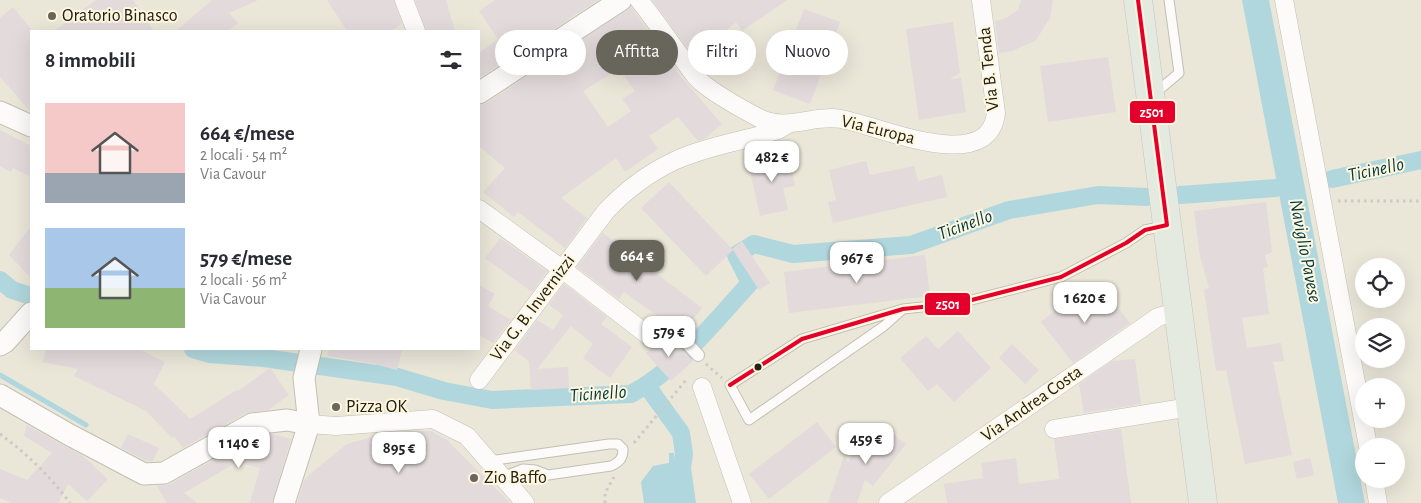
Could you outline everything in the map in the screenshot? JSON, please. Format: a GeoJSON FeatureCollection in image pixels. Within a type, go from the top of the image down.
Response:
{"type":"FeatureCollection","features":[{"type":"Feature","properties":{"kind":"main road"},"geometry":{"type":"LineString","coordinates":[[1138,0],[1203,503]]}},
{"type":"Feature","properties":{"kind":"street"},"geometry":{"type":"LineString","coordinates":[[404,0],[414,28]]}},
{"type":"Feature","properties":{"kind":"street"},"geometry":{"type":"LineString","coordinates":[[480,92],[621,0]]}},
{"type":"Feature","properties":{"kind":"street","name":"Via Europa"},"geometry":{"type":"LineString","coordinates":[[639,0],[700,81],[761,119],[788,124],[820,118],[840,118],[947,145],[975,142],[987,136]]}},
{"type":"Feature","properties":{"kind":"street","name":"Via B. Tenda"},"geometry":{"type":"LineString","coordinates":[[981,0],[996,114],[995,121],[987,136]]}},
{"type":"Feature","properties":{"kind":"street"},"geometry":{"type":"LineString","coordinates":[[1284,0],[1366,438]]}},
{"type":"Feature","properties":{"kind":"street"},"geometry":{"type":"LineString","coordinates":[[736,142],[744,130],[745,124],[740,107]]}},
{"type":"Feature","properties":{"kind":"street"},"geometry":{"type":"LineString","coordinates":[[0,112],[30,126]]}},
{"type":"Feature","properties":{"kind":"street","name":"Via G. B. Invernizzi"},"geometry":{"type":"LineString","coordinates":[[479,380],[606,211],[618,198],[674,161],[778,130],[788,124]]}},
{"type":"Feature","properties":{"kind":"street"},"geometry":{"type":"LineString","coordinates":[[480,210],[562,269],[649,336],[666,326],[683,339],[700,357]]}},
{"type":"Feature","properties":{"kind":"street","name":"Via Andrea Costa"},"geometry":{"type":"LineString","coordinates":[[888,503],[1158,317],[1178,311]]}},
{"type":"Feature","properties":{"kind":"street"},"geometry":{"type":"LineString","coordinates":[[0,345],[5,342],[30,314]]}},
{"type":"Feature","properties":{"kind":"street"},"geometry":{"type":"LineString","coordinates":[[284,503],[309,424],[304,378],[311,350]]}},
{"type":"Feature","properties":{"kind":"street"},"geometry":{"type":"LineString","coordinates":[[695,382],[742,503]]}},
{"type":"Feature","properties":{"kind":"street"},"geometry":{"type":"LineString","coordinates":[[0,395],[60,430],[144,474],[164,473],[252,424],[286,420],[336,426],[433,419],[467,436],[525,503]]}},
{"type":"Feature","properties":{"kind":"street"},"geometry":{"type":"LineString","coordinates":[[1054,429],[1190,407]]}},
{"type":"Feature","properties":{"kind":"street"},"geometry":{"type":"LineString","coordinates":[[1376,488],[1378,503]]}},
{"type":"Feature","properties":{"kind":"lane"},"geometry":{"type":"LineString","coordinates":[[1150,98],[1179,73],[1169,0]]}},
{"type":"Feature","properties":{"kind":"lane"},"geometry":{"type":"LineString","coordinates":[[903,309],[884,326],[750,420],[730,384],[802,339],[903,309],[960,303],[1061,277],[1126,243],[1145,230],[1166,225]]}},
{"type":"Feature","properties":{"kind":"lane"},"geometry":{"type":"LineString","coordinates":[[488,461],[608,444],[618,444],[623,449],[623,456],[619,463],[611,466],[548,475],[535,470],[523,469],[502,478]]}},
{"type":"Feature","properties":{"kind":"path"},"geometry":{"type":"LineString","coordinates":[[1322,202],[1421,200]]}},
{"type":"Feature","properties":{"kind":"path"},"geometry":{"type":"LineString","coordinates":[[700,357],[730,384]]}},
{"type":"Feature","properties":{"kind":"path"},"geometry":{"type":"LineString","coordinates":[[623,449],[631,446],[646,428],[695,382]]}},
{"type":"Feature","properties":{"kind":"path"},"geometry":{"type":"LineString","coordinates":[[0,434],[34,462],[56,484],[70,503]]}},
{"type":"Feature","properties":{"kind":"water","name":"Naviglio Pavese"},"geometry":{"type":"Polygon","coordinates":[[[1242,0],[1269,0],[1355,451],[1355,488],[1362,488],[1365,503],[1338,503],[1242,0]]]}},
{"type":"Feature","properties":{"kind":"water"},"geometry":{"type":"Polygon","coordinates":[[[669,453],[674,453],[675,464],[678,463],[678,455],[689,454],[696,503],[644,503],[641,482],[653,466],[669,463],[669,453]]]}},
{"type":"Feature","properties":{"kind":"building"},"geometry":{"type":"Polygon","coordinates":[[[96,0],[133,0],[153,30],[55,30],[96,0]]]}},
{"type":"Feature","properties":{"kind":"building"},"geometry":{"type":"Polygon","coordinates":[[[212,0],[258,0],[229,13],[238,23],[229,30],[177,30],[212,0]]]}},
{"type":"Feature","properties":{"kind":"building"},"geometry":{"type":"Polygon","coordinates":[[[327,0],[394,0],[402,24],[392,30],[346,30],[327,0]]]}},
{"type":"Feature","properties":{"kind":"building"},"geometry":{"type":"Polygon","coordinates":[[[415,0],[446,0],[455,30],[426,30],[415,0]]]}},
{"type":"Feature","properties":{"kind":"building"},"geometry":{"type":"Polygon","coordinates":[[[495,0],[598,0],[552,30],[495,30],[495,35],[479,11],[495,0]]]}},
{"type":"Feature","properties":{"kind":"building"},"geometry":{"type":"Polygon","coordinates":[[[652,0],[787,0],[743,30],[741,30],[736,22],[726,30],[688,30],[688,48],[678,35],[678,30],[674,30],[652,0]]]}},
{"type":"Feature","properties":{"kind":"building"},"geometry":{"type":"Polygon","coordinates":[[[1021,0],[1053,0],[1050,18],[1036,40],[1012,51],[999,53],[995,21],[1006,18],[1018,10],[1021,0]]]}},
{"type":"Feature","properties":{"kind":"building"},"geometry":{"type":"Polygon","coordinates":[[[13,7],[31,29],[30,111],[0,77],[0,18],[13,7]]]}},
{"type":"Feature","properties":{"kind":"building"},"geometry":{"type":"Polygon","coordinates":[[[631,7],[648,30],[596,30],[631,7]]]}},
{"type":"Feature","properties":{"kind":"building"},"geometry":{"type":"Polygon","coordinates":[[[804,9],[840,22],[837,30],[796,30],[804,9]]]}},
{"type":"Feature","properties":{"kind":"building"},"geometry":{"type":"Polygon","coordinates":[[[953,22],[960,73],[951,79],[961,78],[966,112],[919,120],[906,29],[953,22]]]}},
{"type":"Feature","properties":{"kind":"building"},"geometry":{"type":"Polygon","coordinates":[[[596,30],[596,75],[609,75],[583,91],[608,127],[631,111],[622,99],[635,91],[623,75],[678,75],[678,73],[722,124],[704,139],[698,141],[678,117],[649,136],[658,149],[625,172],[616,158],[561,198],[587,218],[565,248],[518,212],[514,217],[483,192],[505,168],[480,147],[480,105],[486,103],[528,75],[586,75],[586,37],[596,30]]]}},
{"type":"Feature","properties":{"kind":"building"},"geometry":{"type":"Polygon","coordinates":[[[495,41],[495,68],[480,77],[480,52],[495,41]]]}},
{"type":"Feature","properties":{"kind":"building"},"geometry":{"type":"Polygon","coordinates":[[[1108,57],[1116,112],[1048,122],[1040,66],[1108,57]]]}},
{"type":"Feature","properties":{"kind":"building"},"geometry":{"type":"Polygon","coordinates":[[[779,75],[821,75],[810,104],[773,90],[779,75]]]}},
{"type":"Feature","properties":{"kind":"building"},"geometry":{"type":"Polygon","coordinates":[[[0,130],[30,145],[30,176],[13,168],[11,172],[0,166],[0,130]]]}},
{"type":"Feature","properties":{"kind":"building"},"geometry":{"type":"Polygon","coordinates":[[[789,153],[795,186],[783,188],[788,210],[760,216],[748,162],[789,153]]]}},
{"type":"Feature","properties":{"kind":"building"},"geometry":{"type":"Polygon","coordinates":[[[866,161],[870,175],[914,166],[918,181],[942,175],[947,197],[833,223],[828,202],[836,200],[829,170],[866,161]]]}},
{"type":"Feature","properties":{"kind":"building"},"geometry":{"type":"Polygon","coordinates":[[[669,182],[732,249],[742,241],[770,283],[759,290],[733,250],[706,276],[641,208],[669,182]]]}},
{"type":"Feature","properties":{"kind":"building"},"geometry":{"type":"Polygon","coordinates":[[[1266,202],[1272,252],[1265,255],[1268,267],[1263,268],[1269,314],[1242,318],[1247,348],[1281,343],[1284,361],[1273,362],[1292,455],[1245,464],[1226,370],[1216,371],[1204,289],[1209,288],[1200,256],[1194,211],[1266,202]]]}},
{"type":"Feature","properties":{"kind":"building"},"geometry":{"type":"Polygon","coordinates":[[[30,227],[30,277],[9,255],[30,227]]]}},
{"type":"Feature","properties":{"kind":"building"},"geometry":{"type":"Polygon","coordinates":[[[603,233],[702,308],[685,330],[670,319],[662,319],[624,292],[619,299],[577,267],[603,233]]]}},
{"type":"Feature","properties":{"kind":"building"},"geometry":{"type":"Polygon","coordinates":[[[500,238],[547,271],[532,292],[485,258],[500,238]]]}},
{"type":"Feature","properties":{"kind":"building"},"geometry":{"type":"Polygon","coordinates":[[[925,255],[930,296],[789,313],[784,272],[925,255]]]}},
{"type":"Feature","properties":{"kind":"building"},"geometry":{"type":"Polygon","coordinates":[[[564,284],[607,317],[601,324],[632,347],[610,378],[583,358],[593,344],[571,326],[537,369],[568,367],[569,388],[531,390],[529,362],[515,350],[537,320],[553,330],[563,315],[549,305],[564,284]]]}},
{"type":"Feature","properties":{"kind":"building"},"geometry":{"type":"Polygon","coordinates":[[[1100,285],[1130,323],[1073,363],[1041,322],[1063,304],[1068,311],[1100,285]]]}},
{"type":"Feature","properties":{"kind":"building"},"geometry":{"type":"Polygon","coordinates":[[[480,286],[495,294],[488,306],[511,320],[493,343],[480,336],[480,286]]]}},
{"type":"Feature","properties":{"kind":"building"},"geometry":{"type":"Polygon","coordinates":[[[958,331],[991,368],[954,402],[937,384],[928,391],[900,358],[926,336],[938,349],[958,331]]]}},
{"type":"Feature","properties":{"kind":"building"},"geometry":{"type":"Polygon","coordinates":[[[666,336],[678,345],[693,361],[671,381],[646,353],[666,336]]]}},
{"type":"Feature","properties":{"kind":"building"},"geometry":{"type":"Polygon","coordinates":[[[1012,344],[1039,370],[1025,384],[999,358],[1012,344]]]}},
{"type":"Feature","properties":{"kind":"building"},"geometry":{"type":"Polygon","coordinates":[[[46,350],[141,350],[165,362],[154,384],[190,419],[238,391],[270,368],[289,395],[268,410],[246,413],[183,448],[174,436],[172,438],[146,411],[74,376],[78,369],[43,362],[46,350]]]}},
{"type":"Feature","properties":{"kind":"building"},"geometry":{"type":"Polygon","coordinates":[[[329,350],[402,350],[397,370],[328,356],[329,350]]]}},
{"type":"Feature","properties":{"kind":"building"},"geometry":{"type":"Polygon","coordinates":[[[1135,359],[1141,404],[1084,413],[1079,384],[1112,361],[1135,359]]]}},
{"type":"Feature","properties":{"kind":"building"},"geometry":{"type":"Polygon","coordinates":[[[817,422],[836,447],[769,499],[749,474],[817,422]]]}},
{"type":"Feature","properties":{"kind":"building"},"geometry":{"type":"Polygon","coordinates":[[[879,423],[906,444],[873,486],[865,480],[857,503],[828,503],[844,456],[848,462],[879,423]]]}},
{"type":"Feature","properties":{"kind":"building"},"geometry":{"type":"Polygon","coordinates":[[[27,425],[83,456],[108,479],[87,501],[68,484],[58,503],[12,503],[0,498],[0,469],[27,480],[52,453],[24,436],[27,425]]]}},
{"type":"Feature","properties":{"kind":"building"},"geometry":{"type":"Polygon","coordinates":[[[1121,429],[1131,503],[947,503],[944,484],[983,478],[981,463],[1016,458],[1019,484],[1059,479],[1054,439],[1121,429]]]}},
{"type":"Feature","properties":{"kind":"building"},"geometry":{"type":"Polygon","coordinates":[[[431,431],[447,440],[510,503],[297,503],[304,481],[347,444],[383,434],[431,431]]]}},
{"type":"Feature","properties":{"kind":"building"},"geometry":{"type":"Polygon","coordinates":[[[128,434],[159,448],[153,461],[147,461],[121,448],[128,434]]]}},
{"type":"Feature","properties":{"kind":"building"},"geometry":{"type":"Polygon","coordinates":[[[273,434],[291,439],[272,503],[250,503],[260,468],[237,462],[184,493],[197,503],[167,503],[157,486],[170,484],[256,436],[273,434]]]}},
{"type":"Feature","properties":{"kind":"building"},"geometry":{"type":"Polygon","coordinates":[[[1310,458],[1314,475],[1297,479],[1293,462],[1310,458]]]}},
{"type":"Feature","properties":{"kind":"waterway","name":"Ticinello"},"geometry":{"type":"LineString","coordinates":[[1332,179],[1421,160]]}},
{"type":"Feature","properties":{"kind":"waterway","name":"Ticinello"},"geometry":{"type":"LineString","coordinates":[[1180,195],[1276,188]]}},
{"type":"Feature","properties":{"kind":"waterway","name":"Ticinello"},"geometry":{"type":"LineString","coordinates":[[196,350],[210,354],[264,358],[397,377],[444,391],[492,400],[631,394],[648,384],[680,358],[750,283],[736,255],[754,244],[793,254],[911,245],[1009,210],[1098,195],[1147,197]]}},
{"type":"Feature","properties":{"kind":"waterway","name":"Ticinello"},"geometry":{"type":"LineString","coordinates":[[0,280],[12,290],[30,296]]}},
{"type":"Feature","properties":{"kind":"waterway"},"geometry":{"type":"LineString","coordinates":[[0,375],[86,425]]}},
{"type":"Feature","properties":{"kind":"waterway"},"geometry":{"type":"LineString","coordinates":[[647,386],[681,433],[684,454],[677,503]]}},
{"type":"Feature","properties":{"kind":"transit line","name":"z501"},"geometry":{"type":"LineString","coordinates":[[1138,0],[1167,225]]}},
{"type":"Feature","properties":{"kind":"transit line","name":"z501"},"geometry":{"type":"LineString","coordinates":[[730,385],[802,339],[903,309],[960,303],[1061,277],[1126,243],[1145,230],[1167,225]]}},
{"type":"Feature","properties":{"kind":"place","name":"Oratorio Binasco"},"geometry":{"type":"Point","coordinates":[52,16]}},
{"type":"Feature","properties":{"kind":"place","name":"Pizza OK"},"geometry":{"type":"Point","coordinates":[336,407]}},
{"type":"Feature","properties":{"kind":"place","name":"Zio Baffo"},"geometry":{"type":"Point","coordinates":[474,478]}}]}
